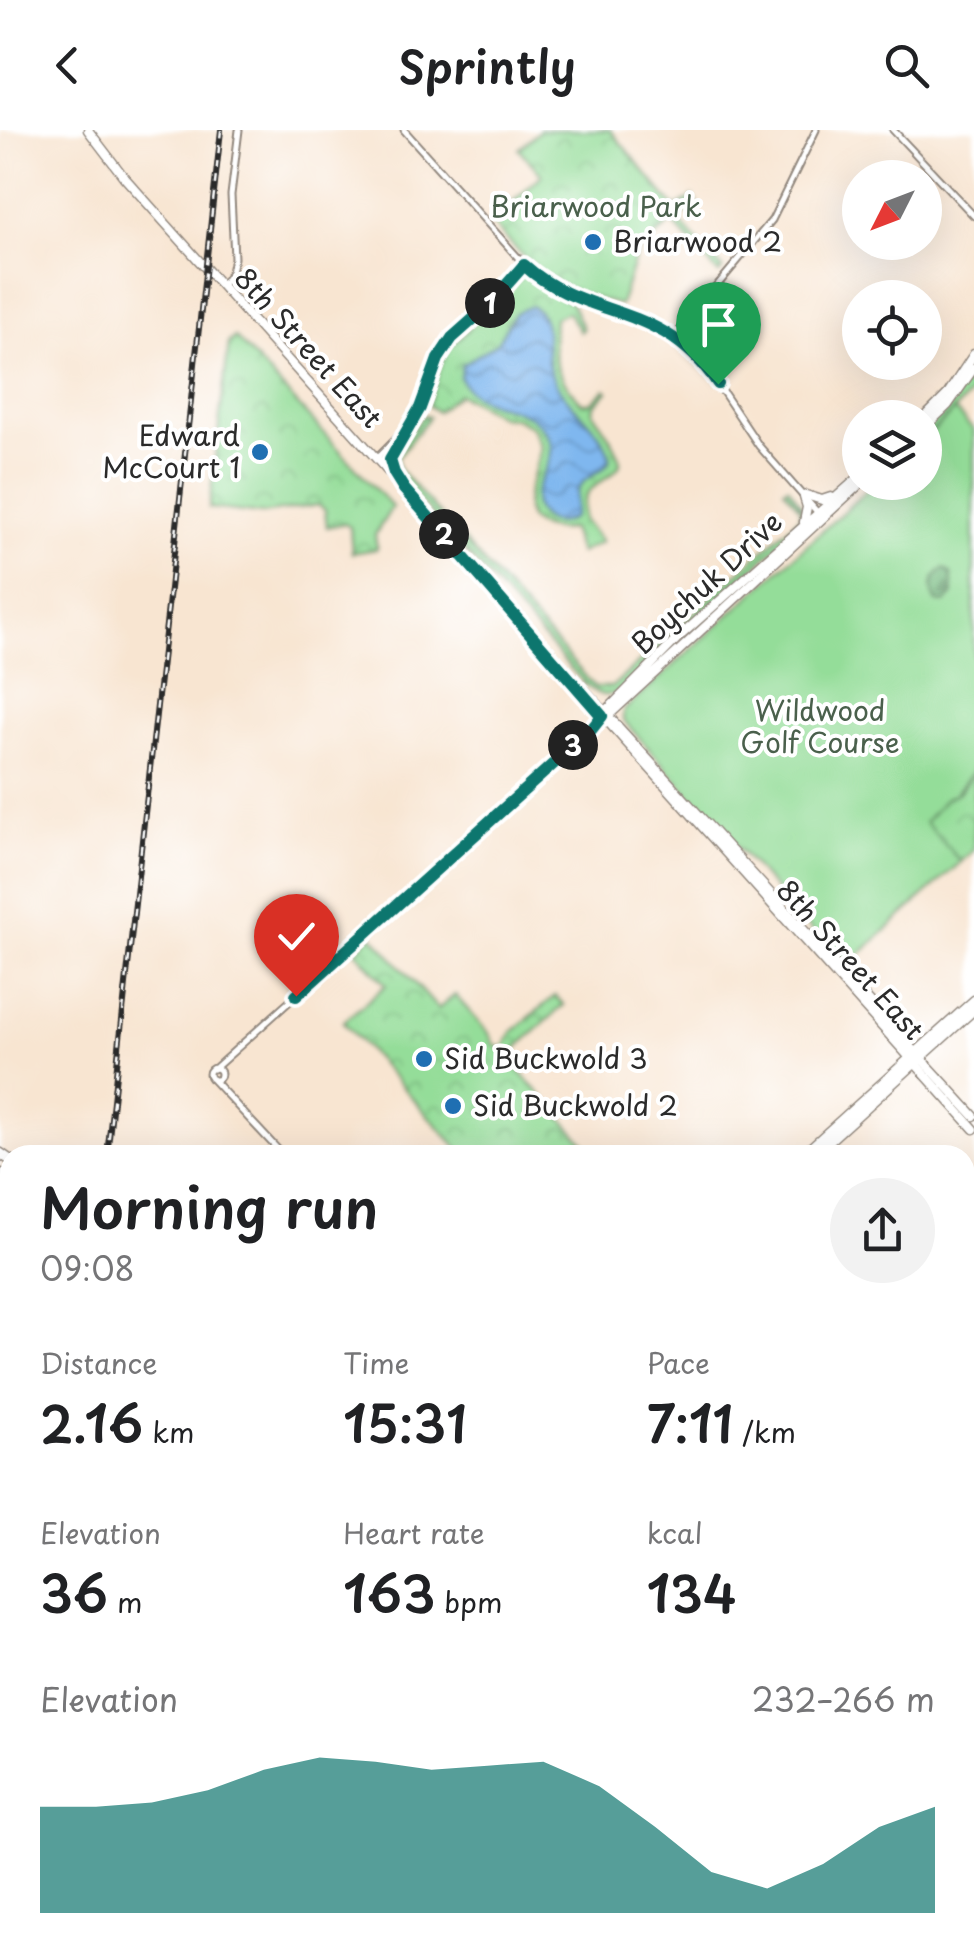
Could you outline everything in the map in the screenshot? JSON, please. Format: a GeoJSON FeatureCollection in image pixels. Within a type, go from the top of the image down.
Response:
{"type":"FeatureCollection","features":[{"type":"Feature","properties":{"kind":"main road","name":"8th Street East"},"geometry":{"type":"LineString","coordinates":[[88,130],[124,176],[606,715]]}},
{"type":"Feature","properties":{"kind":"main road"},"geometry":{"type":"LineString","coordinates":[[942,400],[974,354]]}},
{"type":"Feature","properties":{"kind":"main road"},"geometry":{"type":"LineString","coordinates":[[942,411],[974,368]]}},
{"type":"Feature","properties":{"kind":"main road"},"geometry":{"type":"LineString","coordinates":[[400,443],[390,464],[404,489]]}},
{"type":"Feature","properties":{"kind":"main road"},"geometry":{"type":"LineString","coordinates":[[802,527],[805,496],[826,499],[842,491]]}},
{"type":"Feature","properties":{"kind":"main road","name":"Boychuk Drive"},"geometry":{"type":"LineString","coordinates":[[606,715],[620,695],[679,637],[842,491]]}},
{"type":"Feature","properties":{"kind":"main road","name":"Boychuk Drive"},"geometry":{"type":"LineString","coordinates":[[606,715],[842,496]]}},
{"type":"Feature","properties":{"kind":"main road","name":"8th Street East"},"geometry":{"type":"LineString","coordinates":[[538,639],[900,1043],[974,1116]]}},
{"type":"Feature","properties":{"kind":"main road"},"geometry":{"type":"LineString","coordinates":[[591,694],[600,699],[620,695]]}},
{"type":"Feature","properties":{"kind":"main road"},"geometry":{"type":"LineString","coordinates":[[593,729],[614,726],[618,706]]}},
{"type":"Feature","properties":{"kind":"main road"},"geometry":{"type":"LineString","coordinates":[[824,1145],[974,1000]]}},
{"type":"Feature","properties":{"kind":"main road"},"geometry":{"type":"LineString","coordinates":[[902,1071],[900,1043],[934,1041],[974,1010]]}},
{"type":"Feature","properties":{"kind":"main road"},"geometry":{"type":"LineString","coordinates":[[934,1041],[931,1062],[944,1083]]}},
{"type":"Feature","properties":{"kind":"main road","name":"8th Street East"},"geometry":{"type":"LineString","coordinates":[[915,1059],[974,1129]]}},
{"type":"Feature","properties":{"kind":"main road"},"geometry":{"type":"LineString","coordinates":[[814,1145],[902,1071],[927,1077]]}},
{"type":"Feature","properties":{"kind":"street"},"geometry":{"type":"LineString","coordinates":[[222,286],[232,272],[234,258],[231,195],[238,130]]}},
{"type":"Feature","properties":{"kind":"street"},"geometry":{"type":"LineString","coordinates":[[404,130],[524,265],[555,288],[637,316],[674,336],[705,366],[760,446],[822,513]]}},
{"type":"Feature","properties":{"kind":"street"},"geometry":{"type":"LineString","coordinates":[[674,336],[772,220],[816,130]]}},
{"type":"Feature","properties":{"kind":"street"},"geometry":{"type":"LineString","coordinates":[[892,130],[974,216]]}},
{"type":"Feature","properties":{"kind":"street"},"geometry":{"type":"LineString","coordinates":[[379,460],[400,443],[412,424],[442,351],[524,265]]}},
{"type":"Feature","properties":{"kind":"street"},"geometry":{"type":"LineString","coordinates":[[379,460],[412,424]]}},
{"type":"Feature","properties":{"kind":"street","name":"Boychuk Drive"},"geometry":{"type":"LineString","coordinates":[[218,1072],[227,1057],[606,715]]}},
{"type":"Feature","properties":{"kind":"street"},"geometry":{"type":"LineString","coordinates":[[228,1094],[218,1072],[212,1079],[274,1145]]}},
{"type":"Feature","properties":{"kind":"green space","name":"Briarwood Park"},"geometry":{"type":"Polygon","coordinates":[[[540,130],[610,130],[675,208],[693,197],[698,204],[677,219],[723,269],[719,274],[672,222],[637,253],[620,305],[578,292],[547,276],[491,222],[542,175],[519,149],[540,130]]]}},
{"type":"Feature","properties":{"kind":"green space"},"geometry":{"type":"Polygon","coordinates":[[[525,273],[556,296],[570,301],[583,329],[580,332],[568,312],[554,318],[554,355],[565,383],[582,403],[591,403],[605,389],[608,391],[594,405],[593,413],[614,444],[620,463],[585,499],[583,520],[601,542],[579,553],[571,529],[549,529],[535,524],[528,515],[526,504],[541,447],[532,427],[515,418],[502,417],[458,394],[437,412],[428,405],[450,347],[525,273]]]}},
{"type":"Feature","properties":{"kind":"green space"},"geometry":{"type":"Polygon","coordinates":[[[235,337],[392,507],[375,535],[377,549],[352,553],[350,527],[345,523],[327,527],[325,510],[318,505],[262,514],[209,508],[229,342],[235,337]]]}},
{"type":"Feature","properties":{"kind":"green space"},"geometry":{"type":"Polygon","coordinates":[[[974,368],[974,391],[942,422],[942,410],[974,368]]]}},
{"type":"Feature","properties":{"kind":"green space","name":"Wildwood Golf Course"},"geometry":{"type":"Polygon","coordinates":[[[955,410],[974,431],[974,770],[926,822],[961,862],[848,965],[816,935],[623,720],[623,711],[856,500],[942,500],[942,422],[955,410]]]}},
{"type":"Feature","properties":{"kind":"green space"},"geometry":{"type":"Polygon","coordinates":[[[423,415],[429,417],[397,458],[399,469],[595,687],[612,687],[800,517],[800,508],[784,489],[788,486],[804,509],[798,527],[622,690],[602,695],[585,684],[396,475],[393,456],[423,415]]]}},
{"type":"Feature","properties":{"kind":"green space"},"geometry":{"type":"Polygon","coordinates":[[[944,569],[951,574],[953,594],[945,603],[937,602],[932,588],[936,576],[944,569]]]}},
{"type":"Feature","properties":{"kind":"green space"},"geometry":{"type":"Polygon","coordinates":[[[974,770],[974,850],[961,862],[925,822],[946,798],[959,792],[974,770]]]}},
{"type":"Feature","properties":{"kind":"green space"},"geometry":{"type":"Polygon","coordinates":[[[372,935],[438,1009],[455,995],[494,1044],[503,1049],[512,1032],[555,996],[564,1005],[507,1057],[586,1145],[455,1145],[343,1022],[386,985],[355,950],[372,935]]]}},
{"type":"Feature","properties":{"kind":"water"},"geometry":{"type":"Polygon","coordinates":[[[531,306],[543,318],[552,376],[599,435],[610,458],[604,468],[581,484],[574,516],[558,523],[547,520],[535,507],[537,489],[550,455],[549,438],[529,416],[479,398],[460,378],[462,365],[497,343],[515,313],[531,306]]]}},
{"type":"Feature","properties":{"kind":"railway"},"geometry":{"type":"LineString","coordinates":[[108,1145],[221,130]]}},
{"type":"Feature","properties":{"kind":"place","name":"Briarwood 2"},"geometry":{"type":"Point","coordinates":[593,242]}},
{"type":"Feature","properties":{"kind":"place","name":"Edward McCourt 1"},"geometry":{"type":"Point","coordinates":[260,452]}},
{"type":"Feature","properties":{"kind":"place","name":"Sid Buckwold 3"},"geometry":{"type":"Point","coordinates":[424,1059]}},
{"type":"Feature","properties":{"kind":"place","name":"Sid Buckwold 2"},"geometry":{"type":"Point","coordinates":[453,1106]}},
{"type":"Feature","properties":{"kind":"route"},"geometry":{"type":"LineString","coordinates":[[296,996],[602,716],[404,489],[392,469],[392,455],[420,408],[442,351],[524,265],[555,288],[637,316],[674,336],[718,384]]}}]}
